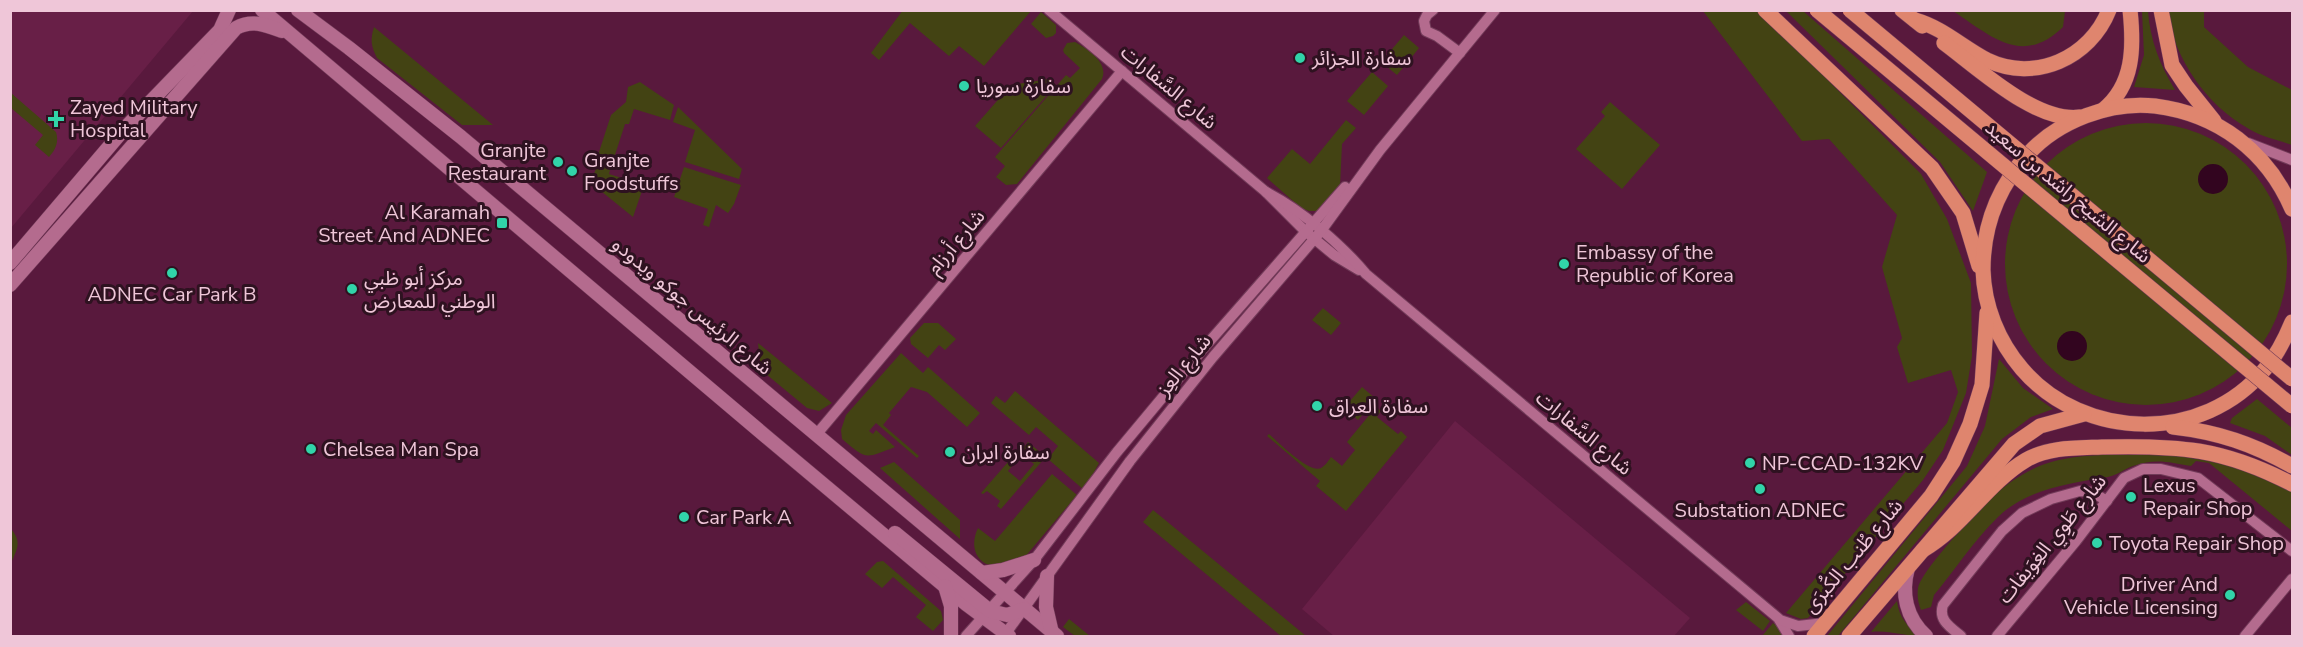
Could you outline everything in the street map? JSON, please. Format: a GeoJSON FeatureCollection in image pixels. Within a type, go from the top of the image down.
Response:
{"type":"FeatureCollection","features":[{"type":"Feature","properties":{"kind":"main road"},"geometry":{"type":"LineString","coordinates":[[1766,10],[1932,168],[1963,213],[1984,282]]}},
{"type":"Feature","properties":{"kind":"main road","name":"شارع الشيخ راشد بن سعيد"},"geometry":{"type":"LineString","coordinates":[[1817,10],[2292,406]]}},
{"type":"Feature","properties":{"kind":"main road","name":"شارع الشيخ راشد بن سعيد"},"geometry":{"type":"LineString","coordinates":[[1850,10],[2292,379]]}},
{"type":"Feature","properties":{"kind":"main road"},"geometry":{"type":"LineString","coordinates":[[1902,10],[2024,102],[2050,113],[2083,117]]}},
{"type":"Feature","properties":{"kind":"main road"},"geometry":{"type":"LineString","coordinates":[[1915,20],[1938,28],[1988,60],[2004,66],[2037,68],[2054,64],[2083,48],[2095,36],[2109,10]]}},
{"type":"Feature","properties":{"kind":"main road"},"geometry":{"type":"LineString","coordinates":[[2103,110],[2114,102],[2128,75],[2133,45],[2130,10]]}},
{"type":"Feature","properties":{"kind":"main road"},"geometry":{"type":"LineString","coordinates":[[2161,10],[2172,65],[2216,123]]}},
{"type":"Feature","properties":{"kind":"main road"},"geometry":{"type":"LineString","coordinates":[[2292,209],[2274,174],[2245,142],[2216,123],[2172,108],[2149,105],[2126,106],[2103,110],[2083,117],[2057,130],[2033,148],[2008,179],[1998,196],[1988,224],[1983,253],[1987,301],[2002,342],[2029,377],[2064,404],[2084,414],[2107,421],[2215,433],[2249,444],[2292,466]]}},
{"type":"Feature","properties":{"kind":"main road","name":"شارع طُنب الكُبرَى"},"geometry":{"type":"LineString","coordinates":[[1814,636],[1931,496],[1962,444],[1982,385],[1986,349],[1987,301]]}},
{"type":"Feature","properties":{"kind":"main road"},"geometry":{"type":"LineString","coordinates":[[2155,425],[2186,420],[2215,408],[2242,392],[2265,370],[2283,344],[2292,322]]}},
{"type":"Feature","properties":{"kind":"main road"},"geometry":{"type":"LineString","coordinates":[[1850,636],[2014,444],[2040,426],[2084,414]]}},
{"type":"Feature","properties":{"kind":"main road"},"geometry":{"type":"LineString","coordinates":[[1923,550],[1944,536],[2011,471],[2027,459],[2052,451],[2135,446],[2195,449],[2243,462],[2292,484]]}},
{"type":"Feature","properties":{"kind":"street"},"geometry":{"type":"LineString","coordinates":[[10,262],[125,128],[220,30],[229,10]]}},
{"type":"Feature","properties":{"kind":"street"},"geometry":{"type":"LineString","coordinates":[[262,10],[945,586],[986,614],[1007,615],[1024,609]]}},
{"type":"Feature","properties":{"kind":"street","name":"شارع الرئيس جوكو ويدودو"},"geometry":{"type":"LineString","coordinates":[[297,10],[350,48],[461,137],[1054,635]]}},
{"type":"Feature","properties":{"kind":"street","name":"شارع السَّفارات"},"geometry":{"type":"LineString","coordinates":[[1049,10],[1313,231],[1334,255],[1366,274],[1780,620],[1789,636]]}},
{"type":"Feature","properties":{"kind":"street"},"geometry":{"type":"LineString","coordinates":[[1434,10],[1433,26],[1437,36],[1460,53]]}},
{"type":"Feature","properties":{"kind":"street","name":"شارع العِز"},"geometry":{"type":"LineString","coordinates":[[1006,636],[1130,460],[1313,231],[1496,10]]}},
{"type":"Feature","properties":{"kind":"street"},"geometry":{"type":"LineString","coordinates":[[10,285],[236,28],[257,23],[290,33]]}},
{"type":"Feature","properties":{"kind":"street","name":"شارع أرزام"},"geometry":{"type":"LineString","coordinates":[[816,435],[1122,71]]}},
{"type":"Feature","properties":{"kind":"street"},"geometry":{"type":"LineString","coordinates":[[2245,142],[2292,160]]}},
{"type":"Feature","properties":{"kind":"street","name":"شارع العِز"},"geometry":{"type":"LineString","coordinates":[[966,636],[1034,560],[1174,383],[1313,231]]}},
{"type":"Feature","properties":{"kind":"street"},"geometry":{"type":"LineString","coordinates":[[769,439],[795,451],[986,614],[1006,636]]}},
{"type":"Feature","properties":{"kind":"street","name":"شارع طَوِي الغِوَيفات"},"geometry":{"type":"LineString","coordinates":[[1997,636],[2124,478],[2143,469],[2161,469],[2192,475],[2292,551]]}},
{"type":"Feature","properties":{"kind":"street"},"geometry":{"type":"LineString","coordinates":[[1961,636],[1944,621],[1941,613],[1943,604],[2012,521],[2035,505],[2073,492],[2092,492],[2107,501]]}},
{"type":"Feature","properties":{"kind":"street"},"geometry":{"type":"LineString","coordinates":[[982,573],[1008,569],[1034,560]]}},
{"type":"Feature","properties":{"kind":"street"},"geometry":{"type":"LineString","coordinates":[[1908,568],[1904,588],[1907,608],[1917,627],[1926,636]]}},
{"type":"Feature","properties":{"kind":"street"},"geometry":{"type":"LineString","coordinates":[[1047,576],[1046,607],[1054,635]]}},
{"type":"Feature","properties":{"kind":"street"},"geometry":{"type":"LineString","coordinates":[[2245,636],[2292,579]]}},
{"type":"Feature","properties":{"kind":"street"},"geometry":{"type":"LineString","coordinates":[[945,586],[952,617],[951,636]]}},
{"type":"Feature","properties":{"kind":"street"},"geometry":{"type":"LineString","coordinates":[[1780,620],[1798,626],[1825,623]]}},
{"type":"Feature","properties":{"kind":"shaded area"},"geometry":{"type":"Polygon","coordinates":[[[903,10],[1031,11],[984,66],[959,46],[949,56],[910,23],[879,60],[871,53],[903,10]]]}},
{"type":"Feature","properties":{"kind":"shaded area"},"geometry":{"type":"Polygon","coordinates":[[[2065,10],[2063,27],[2048,39],[2034,45],[2020,46],[1994,38],[1953,11],[2065,10]]]}},
{"type":"Feature","properties":{"kind":"shaded area","name":"Zayed Military Hospital"},"geometry":{"type":"Polygon","coordinates":[[[11,11],[193,11],[11,228],[11,11]]]}},
{"type":"Feature","properties":{"kind":"shaded area"},"geometry":{"type":"Polygon","coordinates":[[[1703,11],[1759,11],[1921,174],[1947,219],[1971,283],[1972,356],[1966,393],[1943,450],[1923,480],[1808,618],[1801,619],[1786,613],[1947,423],[1958,392],[1951,370],[1908,383],[1897,347],[1902,338],[1882,267],[1897,215],[1829,139],[1802,141],[1703,11]]]}},
{"type":"Feature","properties":{"kind":"shaded area"},"geometry":{"type":"Polygon","coordinates":[[[1786,11],[1803,11],[1987,172],[1973,211],[1940,162],[1786,11]]]}},
{"type":"Feature","properties":{"kind":"shaded area"},"geometry":{"type":"Polygon","coordinates":[[[2142,11],[2148,11],[2157,52],[2175,90],[2134,87],[2144,55],[2142,11]]]}},
{"type":"Feature","properties":{"kind":"shaded area"},"geometry":{"type":"Polygon","coordinates":[[[2166,11],[2204,11],[2204,27],[2248,67],[2292,90],[2292,145],[2249,129],[2233,119],[2206,94],[2177,47],[2166,11]]]}},
{"type":"Feature","properties":{"kind":"shaded area"},"geometry":{"type":"Polygon","coordinates":[[[1041,12],[1056,25],[1056,33],[1053,36],[1046,38],[1031,24],[1041,12]]]}},
{"type":"Feature","properties":{"kind":"shaded area"},"geometry":{"type":"Polygon","coordinates":[[[374,27],[493,125],[462,125],[377,58],[372,43],[374,27]]]}},
{"type":"Feature","properties":{"kind":"shaded area"},"geometry":{"type":"Polygon","coordinates":[[[1404,35],[1419,48],[1397,75],[1381,62],[1404,35]]]}},
{"type":"Feature","properties":{"kind":"shaded area"},"geometry":{"type":"Polygon","coordinates":[[[1075,42],[1100,62],[1103,67],[1102,79],[1017,184],[1006,185],[996,177],[1005,166],[995,157],[1066,75],[1070,78],[1080,68],[1063,50],[1067,43],[1075,42]]]}},
{"type":"Feature","properties":{"kind":"shaded area"},"geometry":{"type":"Polygon","coordinates":[[[1372,72],[1388,86],[1364,115],[1347,101],[1372,72]]]}},
{"type":"Feature","properties":{"kind":"shaded area"},"geometry":{"type":"Polygon","coordinates":[[[1048,79],[1056,85],[1001,148],[975,126],[1011,85],[1048,79]]]}},
{"type":"Feature","properties":{"kind":"shaded area"},"geometry":{"type":"Polygon","coordinates":[[[640,82],[674,105],[670,120],[634,109],[629,124],[625,124],[613,161],[598,155],[611,115],[626,102],[628,87],[640,82]]]}},
{"type":"Feature","properties":{"kind":"shaded area"},"geometry":{"type":"Polygon","coordinates":[[[11,93],[56,132],[56,145],[49,157],[35,145],[43,135],[11,108],[11,93]]]}},
{"type":"Feature","properties":{"kind":"shaded area"},"geometry":{"type":"Polygon","coordinates":[[[1610,102],[1660,145],[1622,189],[1576,149],[1605,116],[1601,112],[1610,102]]]}},
{"type":"Feature","properties":{"kind":"shaded area"},"geometry":{"type":"Polygon","coordinates":[[[678,107],[742,169],[739,179],[685,162],[695,130],[673,122],[678,107]]]}},
{"type":"Feature","properties":{"kind":"shaded area"},"geometry":{"type":"Polygon","coordinates":[[[1346,120],[1356,128],[1342,144],[1340,186],[1322,208],[1309,211],[1301,208],[1267,178],[1292,149],[1310,164],[1346,120]]]}},
{"type":"Feature","properties":{"kind":"shaded area"},"geometry":{"type":"Polygon","coordinates":[[[2146,123],[2173,126],[2200,134],[2224,147],[2246,164],[2263,186],[2276,210],[2284,237],[2287,264],[2284,291],[2276,318],[2263,342],[2246,364],[2224,381],[2200,394],[2173,402],[2146,405],[2119,402],[2092,394],[2068,381],[2046,364],[2029,342],[2016,318],[2008,291],[2005,264],[2008,237],[2016,210],[2029,186],[2046,164],[2068,147],[2092,134],[2119,126],[2146,123]]]}},
{"type":"Feature","properties":{"kind":"shaded area"},"geometry":{"type":"Polygon","coordinates":[[[598,162],[611,166],[609,174],[644,185],[633,217],[591,183],[598,162]]]}},
{"type":"Feature","properties":{"kind":"shaded area"},"geometry":{"type":"Polygon","coordinates":[[[2213,164],[2224,168],[2228,179],[2224,190],[2213,194],[2202,190],[2198,179],[2202,168],[2213,164]]]}},
{"type":"Feature","properties":{"kind":"shaded area"},"geometry":{"type":"Polygon","coordinates":[[[684,167],[741,185],[728,213],[716,205],[709,227],[703,225],[708,209],[674,197],[684,167]]]}},
{"type":"Feature","properties":{"kind":"shaded area"},"geometry":{"type":"Polygon","coordinates":[[[1323,308],[1341,323],[1331,335],[1312,320],[1323,308]]]}},
{"type":"Feature","properties":{"kind":"shaded area"},"geometry":{"type":"Polygon","coordinates":[[[924,323],[938,323],[956,339],[945,350],[939,345],[928,358],[911,344],[910,338],[924,323]]]}},
{"type":"Feature","properties":{"kind":"shaded area"},"geometry":{"type":"Polygon","coordinates":[[[2072,331],[2083,335],[2087,346],[2083,357],[2072,361],[2061,357],[2057,346],[2061,335],[2072,331]]]}},
{"type":"Feature","properties":{"kind":"shaded area"},"geometry":{"type":"Polygon","coordinates":[[[758,343],[832,403],[819,411],[807,408],[761,370],[758,343]]]}},
{"type":"Feature","properties":{"kind":"shaded area"},"geometry":{"type":"Polygon","coordinates":[[[901,353],[923,373],[928,367],[980,413],[967,427],[927,392],[911,387],[889,413],[891,415],[883,425],[919,456],[917,458],[876,423],[869,431],[873,434],[876,430],[895,447],[877,454],[862,454],[842,439],[841,430],[846,415],[901,353]]]}},
{"type":"Feature","properties":{"kind":"shaded area"},"geometry":{"type":"Polygon","coordinates":[[[1999,359],[2023,388],[2053,409],[2031,417],[2002,439],[1838,636],[1827,636],[1967,466],[1985,426],[1999,359]]]}},
{"type":"Feature","properties":{"kind":"shaded area"},"geometry":{"type":"Polygon","coordinates":[[[1362,387],[1376,399],[1358,420],[1344,408],[1362,387]]]}},
{"type":"Feature","properties":{"kind":"shaded area"},"geometry":{"type":"Polygon","coordinates":[[[1015,391],[1099,463],[1084,490],[1048,459],[1058,446],[1036,427],[1029,435],[991,403],[996,396],[1005,403],[1015,391]]]}},
{"type":"Feature","properties":{"kind":"shaded area"},"geometry":{"type":"Polygon","coordinates":[[[2257,399],[2292,428],[2292,455],[2265,436],[2230,423],[2232,418],[2257,399]]]}},
{"type":"Feature","properties":{"kind":"shaded area"},"geometry":{"type":"Polygon","coordinates":[[[1376,407],[1381,411],[1377,417],[1398,434],[1401,431],[1407,437],[1346,511],[1316,486],[1320,481],[1267,436],[1269,434],[1302,462],[1316,469],[1321,468],[1331,457],[1342,466],[1355,450],[1347,442],[1376,407]]]}},
{"type":"Feature","properties":{"kind":"shaded area"},"geometry":{"type":"Polygon","coordinates":[[[1455,421],[1690,618],[1674,636],[1334,636],[1302,609],[1455,421]]]}},
{"type":"Feature","properties":{"kind":"shaded area"},"geometry":{"type":"Polygon","coordinates":[[[1028,442],[1040,452],[1038,455],[1043,460],[1001,509],[997,506],[1000,501],[987,491],[981,493],[1008,462],[1012,466],[1008,471],[1020,481],[1034,464],[1020,452],[1028,442]]]}},
{"type":"Feature","properties":{"kind":"shaded area"},"geometry":{"type":"Polygon","coordinates":[[[2109,455],[2172,455],[2228,464],[2292,490],[2292,531],[2209,463],[2196,461],[2191,466],[2148,462],[2130,467],[2112,476],[2050,489],[2009,507],[1989,526],[1934,595],[1931,607],[1921,610],[1918,588],[1931,565],[1973,517],[1999,491],[2017,478],[2033,469],[2063,459],[2109,455]]]}},
{"type":"Feature","properties":{"kind":"shaded area"},"geometry":{"type":"Polygon","coordinates":[[[894,462],[960,520],[960,539],[880,468],[894,462]]]}},
{"type":"Feature","properties":{"kind":"shaded area"},"geometry":{"type":"Polygon","coordinates":[[[1052,474],[1077,495],[1019,564],[992,566],[980,559],[974,544],[978,528],[995,541],[1052,474]]]}},
{"type":"Feature","properties":{"kind":"shaded area"},"geometry":{"type":"Polygon","coordinates":[[[1153,510],[1306,636],[1281,636],[1143,522],[1153,510]]]}},
{"type":"Feature","properties":{"kind":"shaded area"},"geometry":{"type":"Polygon","coordinates":[[[10,528],[18,545],[11,563],[10,528]]]}},
{"type":"Feature","properties":{"kind":"shaded area"},"geometry":{"type":"Polygon","coordinates":[[[883,561],[941,611],[943,620],[933,631],[916,617],[926,605],[893,577],[882,588],[865,574],[877,562],[883,561]]]}},
{"type":"Feature","properties":{"kind":"shaded area"},"geometry":{"type":"Polygon","coordinates":[[[1897,601],[1905,622],[1920,636],[1871,632],[1897,601]]]}},
{"type":"Feature","properties":{"kind":"shaded area"},"geometry":{"type":"Polygon","coordinates":[[[1746,602],[1770,621],[1763,631],[1736,610],[1746,602]]]}},
{"type":"Feature","properties":{"kind":"shaded area"},"geometry":{"type":"Polygon","coordinates":[[[1069,619],[1090,636],[1075,636],[1063,627],[1069,619]]]}},
{"type":"Feature","properties":{"kind":"shaded area"},"geometry":{"type":"Polygon","coordinates":[[[1773,623],[1783,636],[1762,636],[1773,623]]]}},
{"type":"Feature","properties":{"kind":"place","name":"سفارة الجزائر"},"geometry":{"type":"Point","coordinates":[1300,58]}},
{"type":"Feature","properties":{"kind":"place","name":"سفارة سوريا"},"geometry":{"type":"Point","coordinates":[964,86]}},
{"type":"Feature","properties":{"kind":"place","name":"Zayed Military Hospital"},"geometry":{"type":"Point","coordinates":[56,119]}},
{"type":"Feature","properties":{"kind":"place","name":"Granjte Restaurant"},"geometry":{"type":"Point","coordinates":[558,162]}},
{"type":"Feature","properties":{"kind":"place","name":"Granjte Foodstuffs"},"geometry":{"type":"Point","coordinates":[572,171]}},
{"type":"Feature","properties":{"kind":"place","name":"Al Karamah Street And ADNEC"},"geometry":{"type":"Point","coordinates":[502,223]}},
{"type":"Feature","properties":{"kind":"place","name":"Embassy of the Republic of Korea"},"geometry":{"type":"Point","coordinates":[1564,264]}},
{"type":"Feature","properties":{"kind":"place","name":"ADNEC Car Park B"},"geometry":{"type":"Point","coordinates":[172,273]}},
{"type":"Feature","properties":{"kind":"place","name":"مركز أبو ظبي الوطني للمعارض"},"geometry":{"type":"Point","coordinates":[352,289]}},
{"type":"Feature","properties":{"kind":"place","name":"سفارة العراق"},"geometry":{"type":"Point","coordinates":[1317,406]}},
{"type":"Feature","properties":{"kind":"place","name":"Chelsea Man Spa"},"geometry":{"type":"Point","coordinates":[311,449]}},
{"type":"Feature","properties":{"kind":"place","name":"سفارة ايران"},"geometry":{"type":"Point","coordinates":[950,452]}},
{"type":"Feature","properties":{"kind":"place","name":"NP-CCAD-132KV"},"geometry":{"type":"Point","coordinates":[1750,463]}},
{"type":"Feature","properties":{"kind":"place","name":"Substation ADNEC"},"geometry":{"type":"Point","coordinates":[1760,489]}},
{"type":"Feature","properties":{"kind":"place","name":"Lexus Repair Shop"},"geometry":{"type":"Point","coordinates":[2131,497]}},
{"type":"Feature","properties":{"kind":"place","name":"Car Park A"},"geometry":{"type":"Point","coordinates":[684,517]}},
{"type":"Feature","properties":{"kind":"place","name":"Toyota Repair Shop"},"geometry":{"type":"Point","coordinates":[2097,543]}},
{"type":"Feature","properties":{"kind":"place","name":"Driver And Vehicle Licensing"},"geometry":{"type":"Point","coordinates":[2230,595]}}]}
